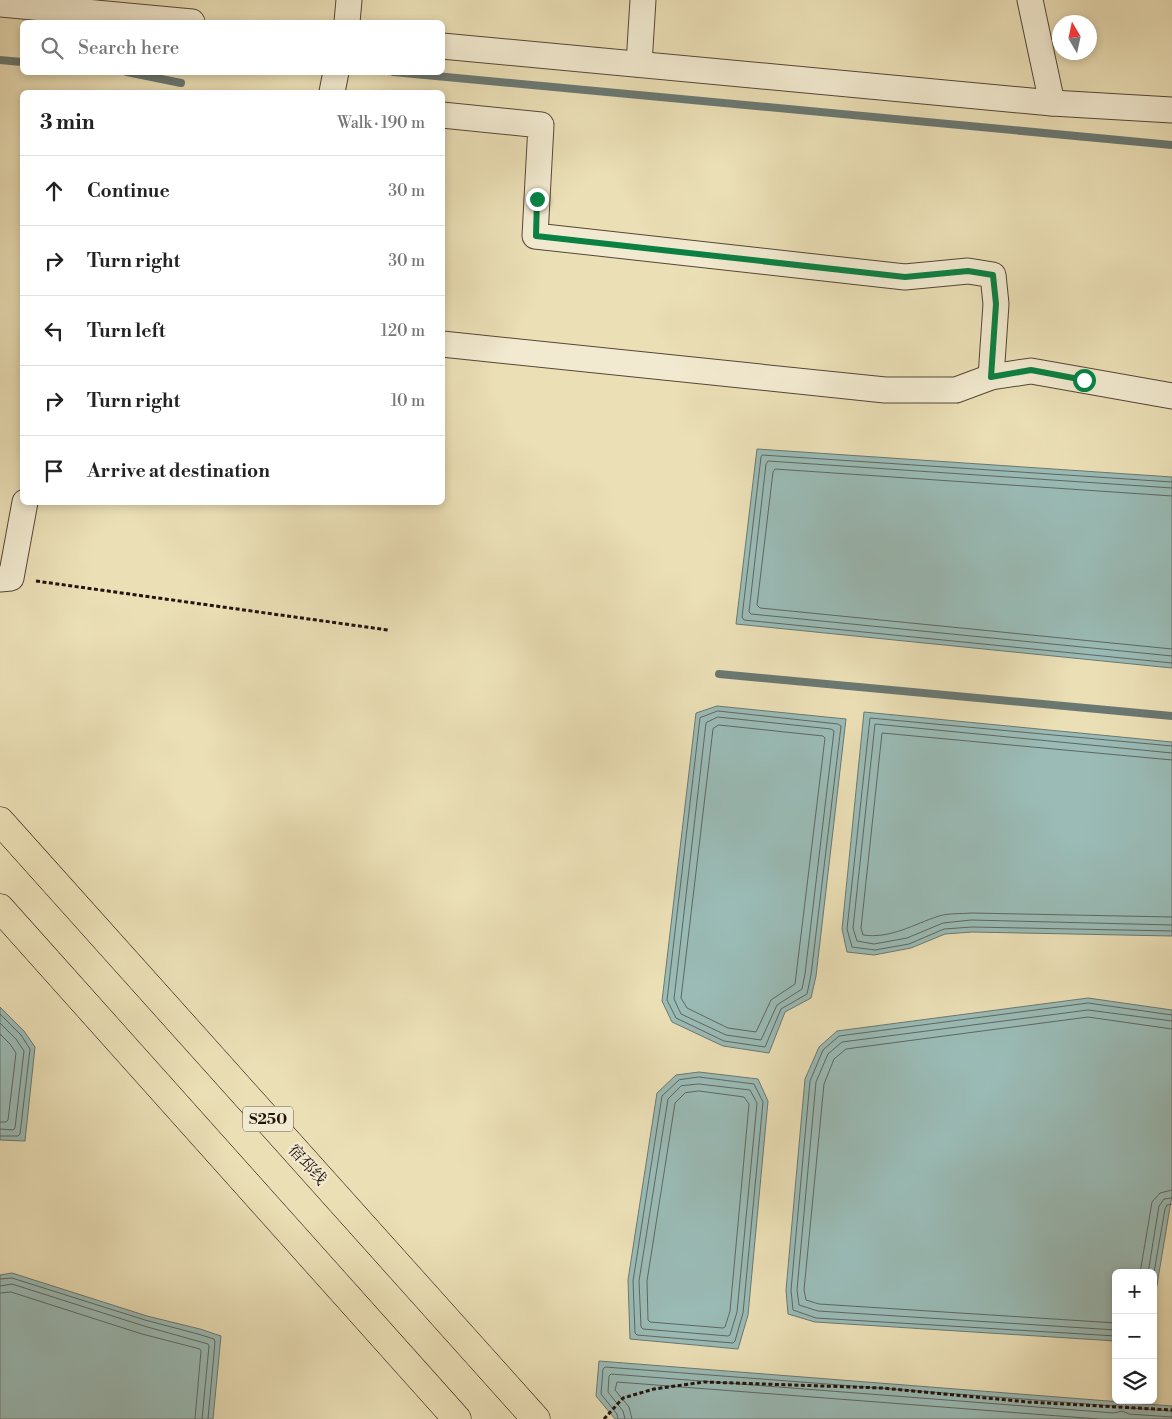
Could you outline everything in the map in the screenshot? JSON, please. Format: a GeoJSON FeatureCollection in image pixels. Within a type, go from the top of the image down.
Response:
{"type":"FeatureCollection","features":[{"type":"Feature","properties":{"kind":"main road","name":"宿邳线"},"geometry":{"type":"LineString","coordinates":[[0,821],[536,1419]]}},
{"type":"Feature","properties":{"kind":"main road"},"geometry":{"type":"LineString","coordinates":[[0,908],[457,1419]]}},
{"type":"Feature","properties":{"kind":"street"},"geometry":{"type":"LineString","coordinates":[[346,20],[349,0]]}},
{"type":"Feature","properties":{"kind":"street"},"geometry":{"type":"LineString","coordinates":[[639,64],[643,0]]}},
{"type":"Feature","properties":{"kind":"street"},"geometry":{"type":"LineString","coordinates":[[1030,0],[1052,103]]}},
{"type":"Feature","properties":{"kind":"street"},"geometry":{"type":"LineString","coordinates":[[0,4],[171,20]]}},
{"type":"Feature","properties":{"kind":"street"},"geometry":{"type":"LineString","coordinates":[[445,46],[1052,103],[1172,110]]}},
{"type":"Feature","properties":{"kind":"street"},"geometry":{"type":"LineString","coordinates":[[332,90],[335,75]]}},
{"type":"Feature","properties":{"kind":"street"},"geometry":{"type":"LineString","coordinates":[[445,115],[541,125],[536,236],[905,277],[968,271],[993,275],[996,304],[991,377]]}},
{"type":"Feature","properties":{"kind":"street"},"geometry":{"type":"LineString","coordinates":[[445,344],[885,390],[956,390],[991,377],[1031,370],[1172,396]]}},
{"type":"Feature","properties":{"kind":"street"},"geometry":{"type":"LineString","coordinates":[[5,578],[23,505]]}},
{"type":"Feature","properties":{"kind":"path"},"geometry":{"type":"LineString","coordinates":[[5,578],[388,630]]}},
{"type":"Feature","properties":{"kind":"path"},"geometry":{"type":"LineString","coordinates":[[604,1419],[623,1398],[654,1389],[704,1382],[882,1388],[1028,1402],[1172,1410]]}},
{"type":"Feature","properties":{"kind":"water"},"geometry":{"type":"Polygon","coordinates":[[[757,449],[1172,477],[1172,668],[736,624],[757,449]]]}},
{"type":"Feature","properties":{"kind":"water"},"geometry":{"type":"Polygon","coordinates":[[[717,706],[846,719],[816,976],[811,998],[785,1012],[769,1053],[723,1046],[672,1022],[662,1001],[696,713],[717,706]]]}},
{"type":"Feature","properties":{"kind":"water"},"geometry":{"type":"Polygon","coordinates":[[[864,712],[1172,742],[1172,936],[972,932],[945,934],[911,948],[874,955],[847,952],[842,929],[864,712]]]}},
{"type":"Feature","properties":{"kind":"water"},"geometry":{"type":"Polygon","coordinates":[[[1088,998],[1172,1010],[1172,1195],[1157,1285],[1157,1269],[1112,1269],[1112,1341],[815,1322],[788,1314],[786,1290],[805,1079],[819,1047],[837,1031],[1088,998]]]}},
{"type":"Feature","properties":{"kind":"water"},"geometry":{"type":"Polygon","coordinates":[[[0,1007],[24,1031],[35,1047],[25,1141],[0,1140],[0,1007]]]}},
{"type":"Feature","properties":{"kind":"water"},"geometry":{"type":"Polygon","coordinates":[[[699,1072],[758,1079],[768,1101],[748,1315],[738,1349],[630,1339],[628,1280],[657,1093],[676,1075],[699,1072]]]}},
{"type":"Feature","properties":{"kind":"water"},"geometry":{"type":"Polygon","coordinates":[[[12,1273],[147,1316],[221,1336],[213,1419],[0,1419],[0,1275],[12,1273]]]}},
{"type":"Feature","properties":{"kind":"water"},"geometry":{"type":"Polygon","coordinates":[[[599,1361],[1112,1401],[1112,1404],[1172,1406],[1172,1419],[615,1419],[596,1396],[599,1361]]]}},
{"type":"Feature","properties":{"kind":"waterway"},"geometry":{"type":"LineString","coordinates":[[0,60],[20,62]]}},
{"type":"Feature","properties":{"kind":"waterway"},"geometry":{"type":"LineString","coordinates":[[142,75],[181,83]]}},
{"type":"Feature","properties":{"kind":"waterway"},"geometry":{"type":"LineString","coordinates":[[425,75],[1172,145]]}},
{"type":"Feature","properties":{"kind":"waterway"},"geometry":{"type":"LineString","coordinates":[[719,674],[1172,716]]}},
{"type":"Feature","properties":{"kind":"route"},"geometry":{"type":"LineString","coordinates":[[537,199],[536,236],[905,277],[968,271],[993,275],[996,304],[991,377],[1031,370],[1084,380]]}}]}
